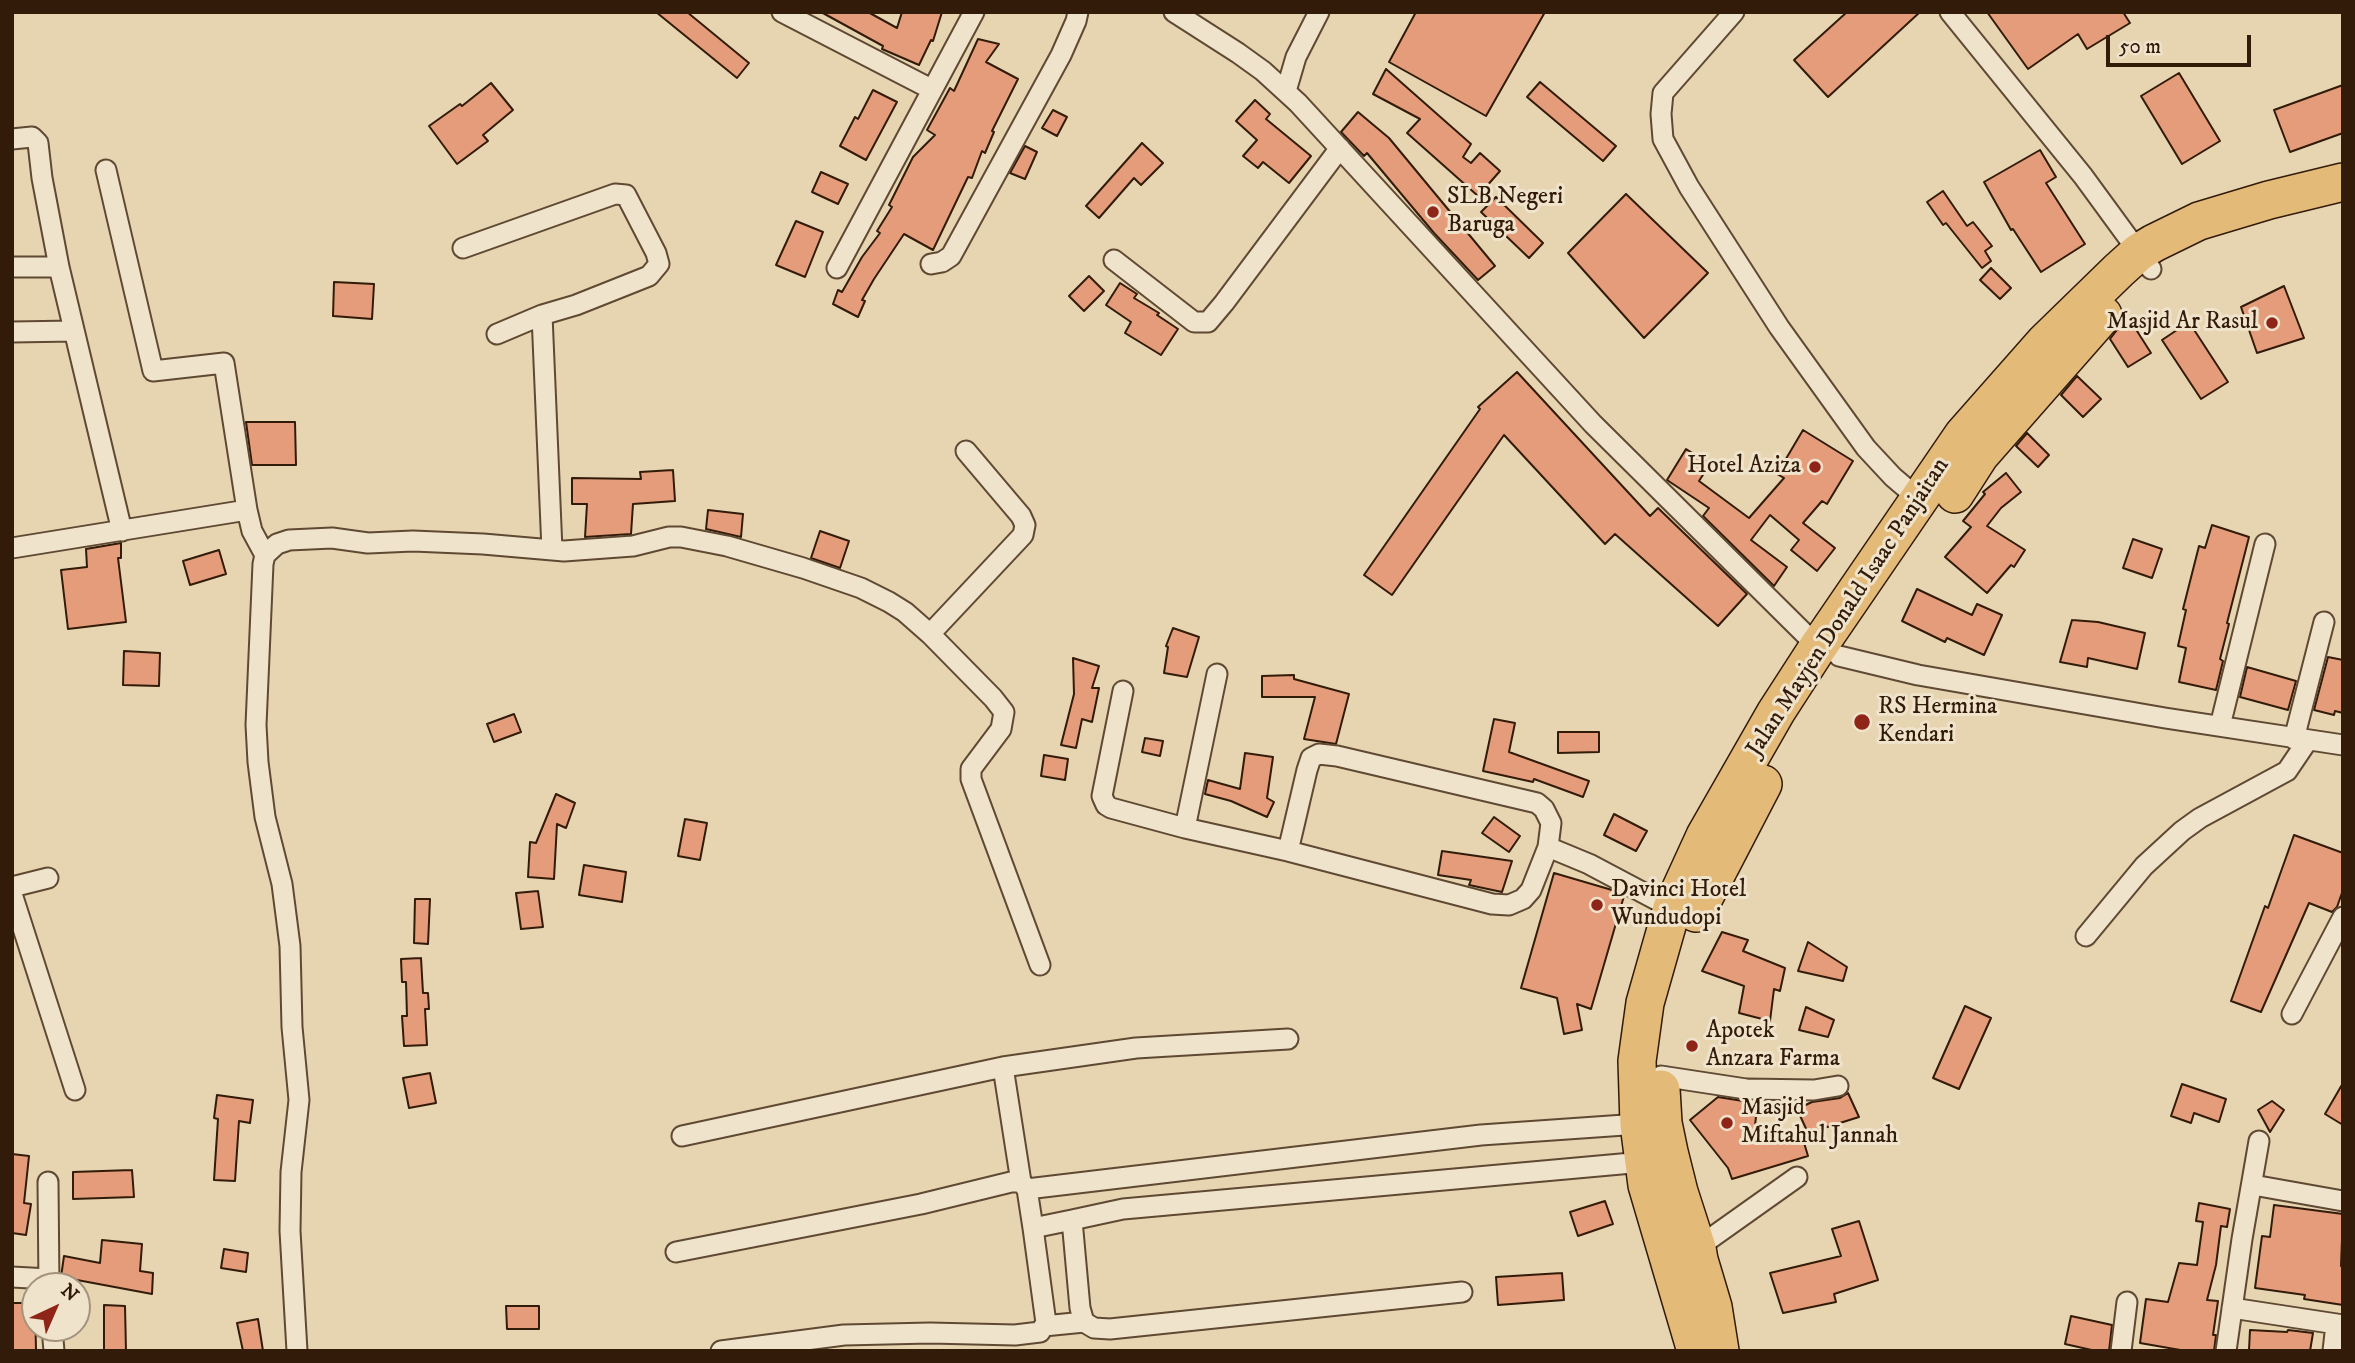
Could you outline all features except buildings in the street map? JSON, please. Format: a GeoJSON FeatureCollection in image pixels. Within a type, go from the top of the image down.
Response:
{"type":"FeatureCollection","features":[{"type":"Feature","properties":{"kind":"highway","name":"Jalan Mayjen Donald Isaac Panjaitan"},"geometry":{"type":"LineString","coordinates":[[1720,1351],[1713,1307],[1698,1248],[1669,1152],[1663,1123],[1660,1062],[1671,999],[1696,913],[1774,764],[1829,651],[1920,500],[1963,435],[2045,342],[2145,260],[2199,221],[2343,182]]}},
{"type":"Feature","properties":{"kind":"highway","name":"Jalan Mayjen Donald Isaac Panjaitan"},"geometry":{"type":"LineString","coordinates":[[1696,1351],[1647,1185],[1639,1124],[1637,1061],[1645,1003],[1672,908],[1705,836],[1776,712],[1829,651],[1980,455],[2124,292],[2145,260],[2252,227],[2343,203]]}},
{"type":"Feature","properties":{"kind":"street"},"geometry":{"type":"LineString","coordinates":[[782,12],[931,89]]}},
{"type":"Feature","properties":{"kind":"street"},"geometry":{"type":"LineString","coordinates":[[837,268],[974,12]]}},
{"type":"Feature","properties":{"kind":"street"},"geometry":{"type":"LineString","coordinates":[[931,264],[942,262],[951,256],[1061,55],[1078,12]]}},
{"type":"Feature","properties":{"kind":"street"},"geometry":{"type":"LineString","coordinates":[[1174,12],[1238,53],[1286,92],[1600,432],[1829,651],[1918,675],[2343,745]]}},
{"type":"Feature","properties":{"kind":"street"},"geometry":{"type":"LineString","coordinates":[[1286,92],[1296,57],[1319,12]]}},
{"type":"Feature","properties":{"kind":"street"},"geometry":{"type":"LineString","coordinates":[[1734,12],[1663,93],[1661,114],[1664,139],[1689,187],[1779,327],[1831,401],[1866,448],[1893,477],[1920,500]]}},
{"type":"Feature","properties":{"kind":"street"},"geometry":{"type":"LineString","coordinates":[[1950,12],[2084,176],[2145,260]]}},
{"type":"Feature","properties":{"kind":"street"},"geometry":{"type":"LineString","coordinates":[[12,139],[32,137],[38,143],[59,267],[122,531]]}},
{"type":"Feature","properties":{"kind":"street"},"geometry":{"type":"LineString","coordinates":[[1114,260],[1194,322],[1208,321],[1340,148]]}},
{"type":"Feature","properties":{"kind":"street"},"geometry":{"type":"LineString","coordinates":[[106,170],[153,370],[224,363],[247,510],[252,531],[265,555]]}},
{"type":"Feature","properties":{"kind":"street"},"geometry":{"type":"LineString","coordinates":[[463,248],[615,194],[626,195],[656,253],[659,264],[649,276],[497,334]]}},
{"type":"Feature","properties":{"kind":"street"},"geometry":{"type":"LineString","coordinates":[[12,267],[59,267]]}},
{"type":"Feature","properties":{"kind":"street"},"geometry":{"type":"LineString","coordinates":[[542,315],[552,550]]}},
{"type":"Feature","properties":{"kind":"street"},"geometry":{"type":"LineString","coordinates":[[12,332],[74,331]]}},
{"type":"Feature","properties":{"kind":"street"},"geometry":{"type":"LineString","coordinates":[[930,634],[1023,535],[1025,525],[1021,516],[966,451]]}},
{"type":"Feature","properties":{"kind":"street"},"geometry":{"type":"LineString","coordinates":[[12,548],[247,510]]}},
{"type":"Feature","properties":{"kind":"street"},"geometry":{"type":"LineString","coordinates":[[297,1351],[290,1231],[291,1172],[299,1100],[292,1027],[290,946],[282,884],[265,817],[256,725],[265,555],[268,549],[289,540],[312,538],[377,544],[413,541],[552,550],[619,547],[670,537],[697,539],[803,568],[861,588],[905,612],[930,634],[1004,712],[1001,729],[971,769],[971,779],[1040,965]]}},
{"type":"Feature","properties":{"kind":"street"},"geometry":{"type":"LineString","coordinates":[[2220,726],[2265,544]]}},
{"type":"Feature","properties":{"kind":"street"},"geometry":{"type":"LineString","coordinates":[[2086,936],[2144,866],[2182,831],[2200,818],[2287,771],[2301,739],[2324,622]]}},
{"type":"Feature","properties":{"kind":"street"},"geometry":{"type":"LineString","coordinates":[[1185,828],[1217,674]]}},
{"type":"Feature","properties":{"kind":"street"},"geometry":{"type":"LineString","coordinates":[[1123,691],[1103,787],[1103,800],[1111,808],[1492,904],[1509,905],[1523,899],[1531,890],[1548,847],[1551,823],[1544,809],[1536,803],[1319,754],[1311,758],[1307,770],[1288,851]]}},
{"type":"Feature","properties":{"kind":"street"},"geometry":{"type":"LineString","coordinates":[[1548,847],[1589,864],[1672,908]]}},
{"type":"Feature","properties":{"kind":"street"},"geometry":{"type":"LineString","coordinates":[[12,887],[48,878]]}},
{"type":"Feature","properties":{"kind":"street"},"geometry":{"type":"LineString","coordinates":[[12,894],[75,1090]]}},
{"type":"Feature","properties":{"kind":"street"},"geometry":{"type":"LineString","coordinates":[[2292,1014],[2343,918]]}},
{"type":"Feature","properties":{"kind":"street"},"geometry":{"type":"LineString","coordinates":[[682,1136],[1003,1066],[1136,1048],[1288,1039]]}},
{"type":"Feature","properties":{"kind":"street"},"geometry":{"type":"LineString","coordinates":[[722,1351],[844,1335],[1015,1335],[1041,1332],[1046,1323],[1033,1228],[1003,1066]]}},
{"type":"Feature","properties":{"kind":"street"},"geometry":{"type":"LineString","coordinates":[[1661,1076],[1746,1089],[1814,1090],[1838,1086]]}},
{"type":"Feature","properties":{"kind":"street"},"geometry":{"type":"LineString","coordinates":[[676,1252],[1024,1186],[1482,1135],[1639,1124]]}},
{"type":"Feature","properties":{"kind":"street"},"geometry":{"type":"LineString","coordinates":[[2226,1351],[2259,1140]]}},
{"type":"Feature","properties":{"kind":"street"},"geometry":{"type":"LineString","coordinates":[[1033,1228],[1123,1209],[1643,1162]]}},
{"type":"Feature","properties":{"kind":"street"},"geometry":{"type":"LineString","coordinates":[[1698,1248],[1797,1177]]}},
{"type":"Feature","properties":{"kind":"street"},"geometry":{"type":"LineString","coordinates":[[48,1182],[49,1272]]}},
{"type":"Feature","properties":{"kind":"street"},"geometry":{"type":"LineString","coordinates":[[2253,1185],[2343,1201]]}},
{"type":"Feature","properties":{"kind":"street"},"geometry":{"type":"LineString","coordinates":[[1072,1220],[1080,1308],[1084,1322]]}},
{"type":"Feature","properties":{"kind":"street"},"geometry":{"type":"LineString","coordinates":[[1044,1326],[1084,1322],[1094,1328],[1110,1329],[1462,1292]]}},
{"type":"Feature","properties":{"kind":"street"},"geometry":{"type":"LineString","coordinates":[[2121,1351],[2127,1302]]}},
{"type":"Feature","properties":{"kind":"street"},"geometry":{"type":"LineString","coordinates":[[2232,1308],[2340,1325],[2333,1351]]}},
{"type":"Feature","properties":{"kind":"place","name":"SLB Negeri Baruga"},"geometry":{"type":"Point","coordinates":[1433,212]}},
{"type":"Feature","properties":{"kind":"place","name":"Masjid Ar Rasul"},"geometry":{"type":"Point","coordinates":[2272,323]}},
{"type":"Feature","properties":{"kind":"place","name":"Hotel Aziza"},"geometry":{"type":"Point","coordinates":[1815,467]}},
{"type":"Feature","properties":{"kind":"place","name":"RS Hermina Kendari"},"geometry":{"type":"Point","coordinates":[1862,722]}},
{"type":"Feature","properties":{"kind":"place","name":"Davinci Hotel Wundudopi"},"geometry":{"type":"Point","coordinates":[1597,905]}},
{"type":"Feature","properties":{"kind":"place","name":"Apotek Anzara Farma"},"geometry":{"type":"Point","coordinates":[1692,1046]}},
{"type":"Feature","properties":{"kind":"place","name":"Masjid Miftahul Jannah"},"geometry":{"type":"Point","coordinates":[1727,1123]}}]}
